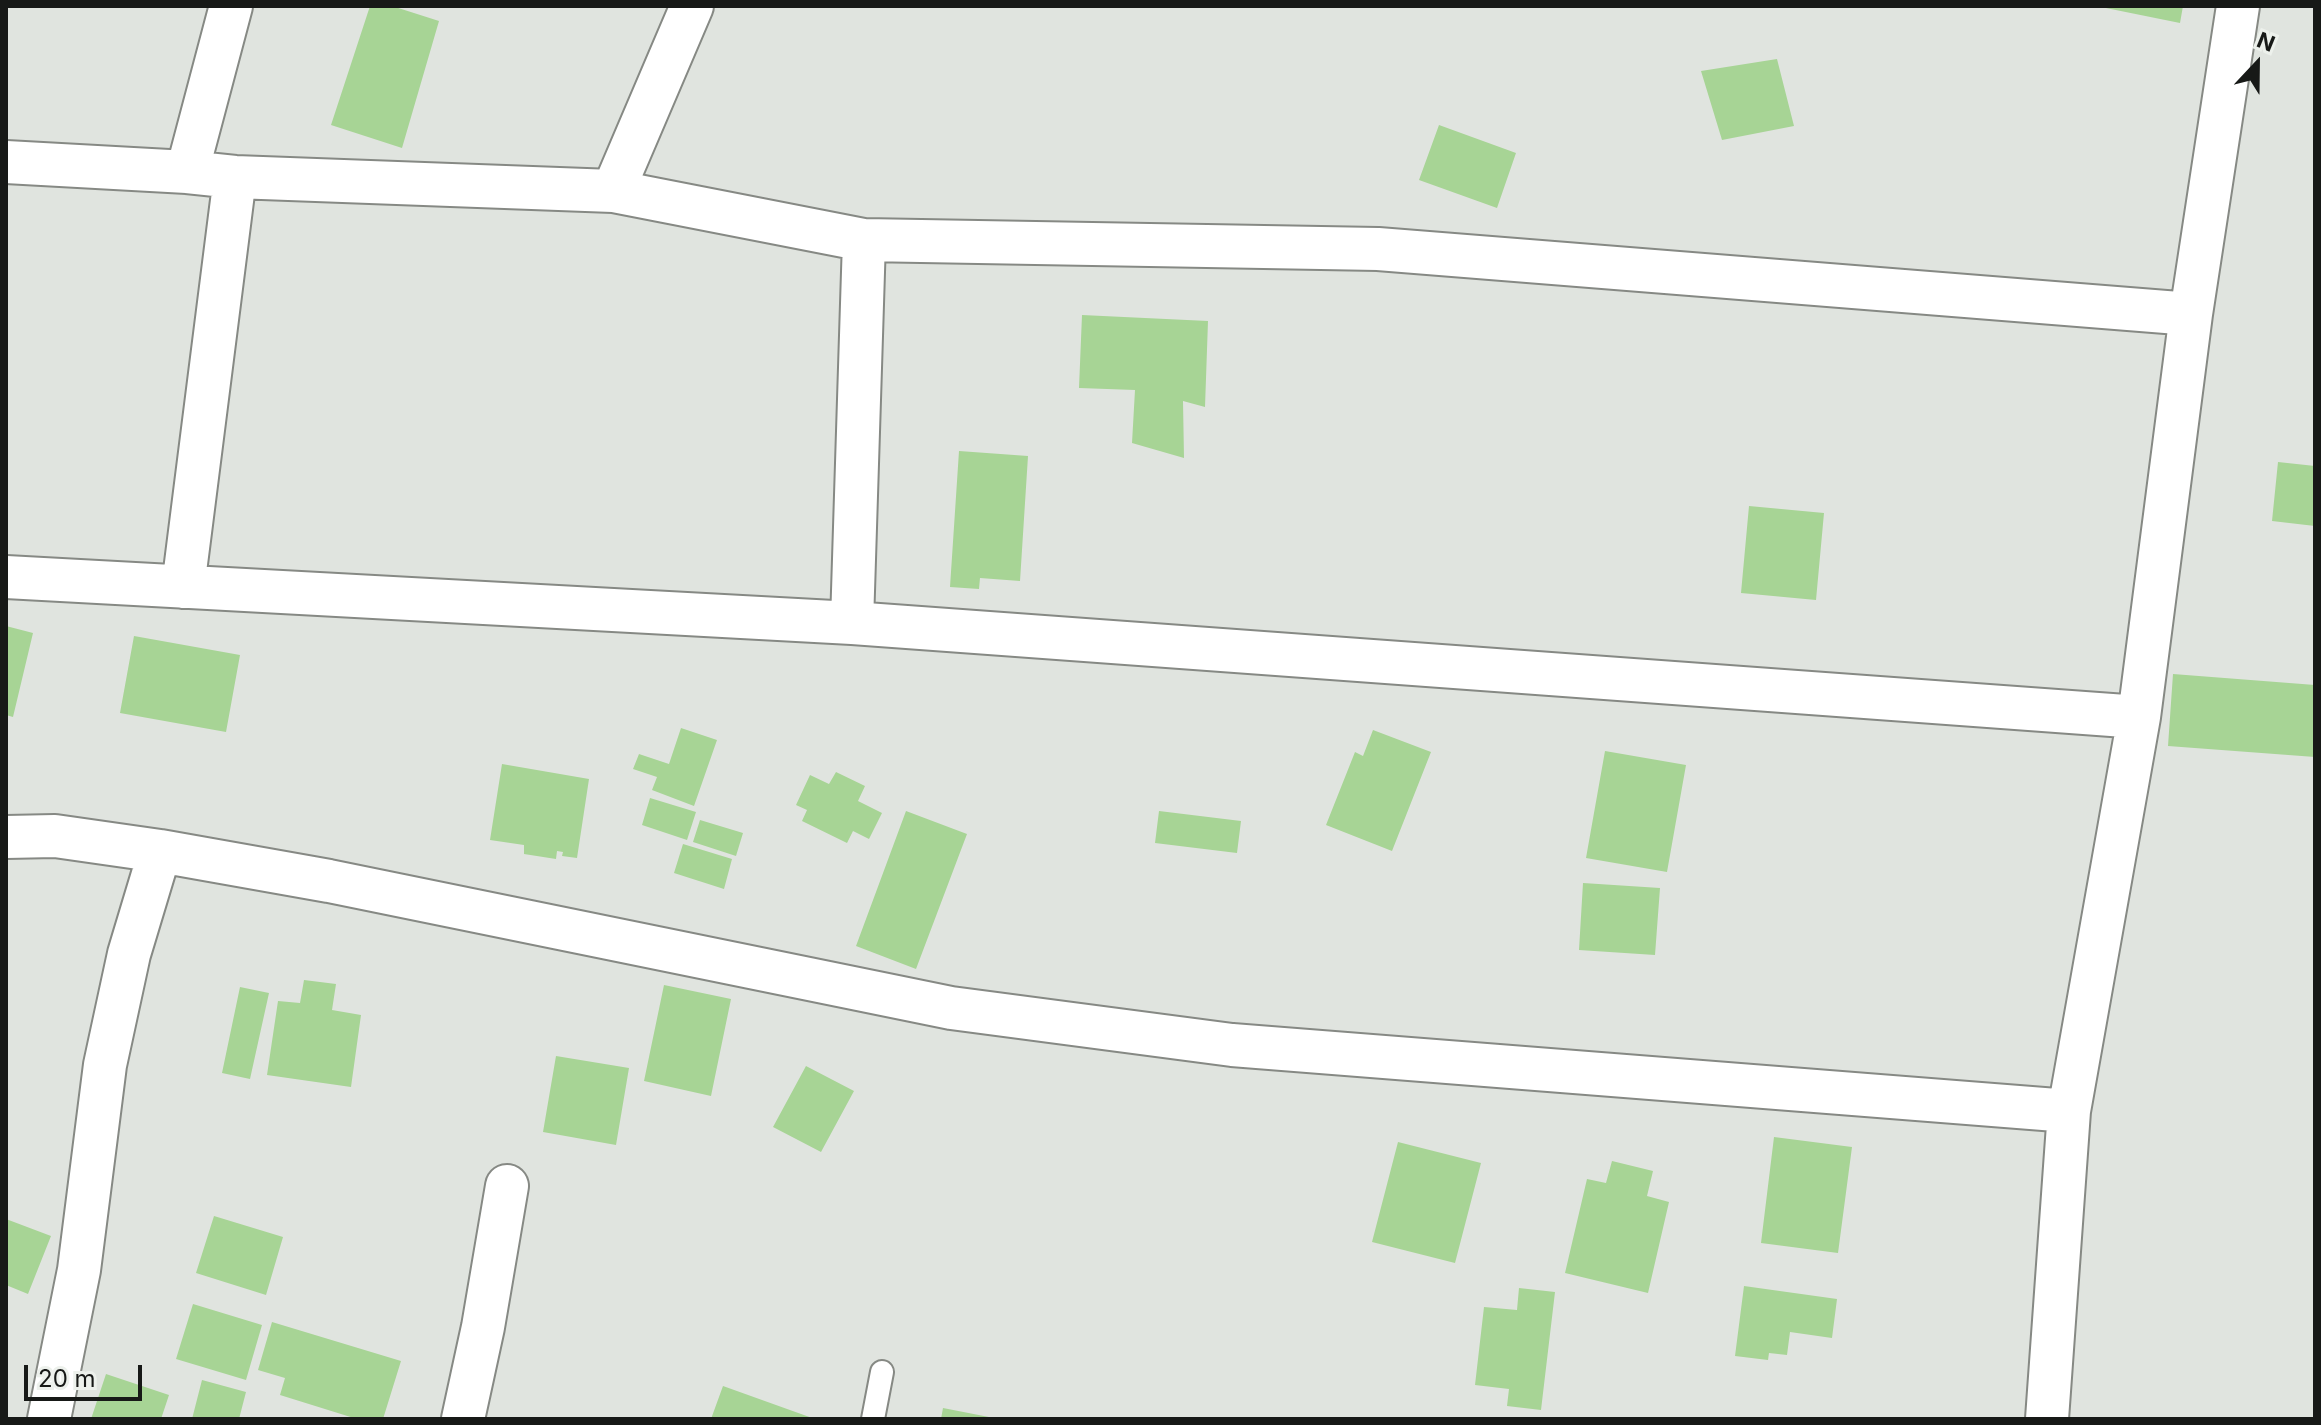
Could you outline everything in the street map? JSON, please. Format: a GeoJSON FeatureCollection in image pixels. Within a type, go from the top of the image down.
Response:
{"type":"FeatureCollection","features":[{"type":"Feature","properties":{"kind":"street"},"geometry":{"type":"LineString","coordinates":[[187,172],[231,6]]}},
{"type":"Feature","properties":{"kind":"street"},"geometry":{"type":"LineString","coordinates":[[613,191],[692,6]]}},
{"type":"Feature","properties":{"kind":"street"},"geometry":{"type":"LineString","coordinates":[[2047,1419],[2069,1111],[2139,717],[2191,314],[2238,6]]}},
{"type":"Feature","properties":{"kind":"street"},"geometry":{"type":"LineString","coordinates":[[6,162],[235,177],[613,191],[864,240],[1378,249],[2191,314]]}},
{"type":"Feature","properties":{"kind":"street"},"geometry":{"type":"LineString","coordinates":[[183,587],[235,177]]}},
{"type":"Feature","properties":{"kind":"street"},"geometry":{"type":"LineString","coordinates":[[852,623],[864,240]]}},
{"type":"Feature","properties":{"kind":"street"},"geometry":{"type":"LineString","coordinates":[[6,577],[852,623],[2139,717]]}},
{"type":"Feature","properties":{"kind":"street"},"geometry":{"type":"LineString","coordinates":[[6,837],[55,836],[160,851],[359,887],[951,1008],[1232,1045],[2069,1111]]}},
{"type":"Feature","properties":{"kind":"street"},"geometry":{"type":"LineString","coordinates":[[49,1419],[79,1270],[105,1065],[129,954],[160,851]]}},
{"type":"Feature","properties":{"kind":"street"},"geometry":{"type":"LineString","coordinates":[[463,1419],[483,1327],[507,1186]]}},
{"type":"Feature","properties":{"kind":"lane"},"geometry":{"type":"LineString","coordinates":[[873,1419],[882,1372]]}},
{"type":"Feature","properties":{"kind":"building"},"geometry":{"type":"Polygon","coordinates":[[[370,6],[392,6],[439,21],[402,148],[331,125],[370,6]]]}},
{"type":"Feature","properties":{"kind":"building"},"geometry":{"type":"Polygon","coordinates":[[[2096,6],[2183,6],[2180,23],[2096,6]]]}},
{"type":"Feature","properties":{"kind":"building"},"geometry":{"type":"Polygon","coordinates":[[[1777,59],[1794,126],[1722,140],[1701,71],[1777,59]]]}},
{"type":"Feature","properties":{"kind":"building"},"geometry":{"type":"Polygon","coordinates":[[[1439,125],[1516,153],[1497,208],[1419,180],[1439,125]]]}},
{"type":"Feature","properties":{"kind":"building"},"geometry":{"type":"Polygon","coordinates":[[[1082,315],[1208,321],[1205,407],[1183,401],[1184,458],[1132,443],[1135,390],[1079,388],[1082,315]]]}},
{"type":"Feature","properties":{"kind":"building"},"geometry":{"type":"Polygon","coordinates":[[[959,451],[1028,456],[1020,581],[980,578],[979,589],[950,587],[959,451]]]}},
{"type":"Feature","properties":{"kind":"building"},"geometry":{"type":"Polygon","coordinates":[[[2278,462],[2315,466],[2315,526],[2272,521],[2278,462]]]}},
{"type":"Feature","properties":{"kind":"building"},"geometry":{"type":"Polygon","coordinates":[[[1749,506],[1824,513],[1816,600],[1741,593],[1749,506]]]}},
{"type":"Feature","properties":{"kind":"building"},"geometry":{"type":"Polygon","coordinates":[[[6,626],[33,633],[13,717],[6,715],[6,626]]]}},
{"type":"Feature","properties":{"kind":"building"},"geometry":{"type":"Polygon","coordinates":[[[134,636],[240,655],[226,732],[120,713],[134,636]]]}},
{"type":"Feature","properties":{"kind":"building"},"geometry":{"type":"Polygon","coordinates":[[[2173,674],[2315,685],[2315,757],[2168,746],[2173,674]]]}},
{"type":"Feature","properties":{"kind":"building"},"geometry":{"type":"Polygon","coordinates":[[[681,728],[717,740],[694,806],[652,790],[657,777],[633,769],[639,754],[669,764],[681,728]]]}},
{"type":"Feature","properties":{"kind":"building"},"geometry":{"type":"Polygon","coordinates":[[[1373,730],[1431,752],[1392,851],[1326,825],[1355,752],[1363,756],[1373,730]]]}},
{"type":"Feature","properties":{"kind":"building"},"geometry":{"type":"Polygon","coordinates":[[[1605,751],[1686,765],[1667,872],[1586,858],[1605,751]]]}},
{"type":"Feature","properties":{"kind":"building"},"geometry":{"type":"Polygon","coordinates":[[[502,764],[589,779],[577,858],[562,856],[563,852],[557,851],[556,859],[524,854],[524,845],[490,840],[502,764]]]}},
{"type":"Feature","properties":{"kind":"building"},"geometry":{"type":"Polygon","coordinates":[[[836,772],[865,786],[858,801],[882,813],[869,839],[853,831],[847,843],[802,821],[807,810],[796,805],[810,775],[829,784],[836,772]]]}},
{"type":"Feature","properties":{"kind":"building"},"geometry":{"type":"Polygon","coordinates":[[[650,798],[696,812],[687,840],[642,825],[650,798]]]}},
{"type":"Feature","properties":{"kind":"building"},"geometry":{"type":"Polygon","coordinates":[[[906,811],[967,834],[916,969],[856,946],[906,811]]]}},
{"type":"Feature","properties":{"kind":"building"},"geometry":{"type":"Polygon","coordinates":[[[1159,811],[1241,821],[1237,853],[1155,843],[1159,811]]]}},
{"type":"Feature","properties":{"kind":"building"},"geometry":{"type":"Polygon","coordinates":[[[700,820],[743,833],[736,856],[693,842],[700,820]]]}},
{"type":"Feature","properties":{"kind":"building"},"geometry":{"type":"Polygon","coordinates":[[[683,844],[732,859],[724,889],[674,873],[683,844]]]}},
{"type":"Feature","properties":{"kind":"building"},"geometry":{"type":"Polygon","coordinates":[[[1583,883],[1660,888],[1655,955],[1579,950],[1583,883]]]}},
{"type":"Feature","properties":{"kind":"building"},"geometry":{"type":"Polygon","coordinates":[[[304,980],[336,984],[332,1010],[361,1015],[351,1087],[267,1075],[278,1001],[300,1003],[304,980]]]}},
{"type":"Feature","properties":{"kind":"building"},"geometry":{"type":"Polygon","coordinates":[[[664,985],[731,999],[711,1096],[644,1081],[664,985]]]}},
{"type":"Feature","properties":{"kind":"building"},"geometry":{"type":"Polygon","coordinates":[[[240,987],[269,993],[250,1079],[222,1073],[240,987]]]}},
{"type":"Feature","properties":{"kind":"building"},"geometry":{"type":"Polygon","coordinates":[[[556,1056],[629,1068],[616,1145],[543,1132],[556,1056]]]}},
{"type":"Feature","properties":{"kind":"building"},"geometry":{"type":"Polygon","coordinates":[[[806,1066],[854,1091],[821,1152],[773,1127],[806,1066]]]}},
{"type":"Feature","properties":{"kind":"building"},"geometry":{"type":"Polygon","coordinates":[[[1774,1137],[1852,1147],[1838,1253],[1761,1243],[1774,1137]]]}},
{"type":"Feature","properties":{"kind":"building"},"geometry":{"type":"Polygon","coordinates":[[[1398,1142],[1481,1163],[1455,1263],[1372,1242],[1398,1142]]]}},
{"type":"Feature","properties":{"kind":"building"},"geometry":{"type":"Polygon","coordinates":[[[1612,1161],[1653,1171],[1647,1196],[1669,1202],[1648,1293],[1565,1273],[1587,1179],[1606,1183],[1612,1161]]]}},
{"type":"Feature","properties":{"kind":"building"},"geometry":{"type":"Polygon","coordinates":[[[214,1216],[283,1237],[266,1295],[196,1273],[214,1216]]]}},
{"type":"Feature","properties":{"kind":"building"},"geometry":{"type":"Polygon","coordinates":[[[6,1219],[51,1236],[28,1294],[6,1285],[6,1219]]]}},
{"type":"Feature","properties":{"kind":"building"},"geometry":{"type":"Polygon","coordinates":[[[1744,1286],[1837,1299],[1832,1338],[1790,1332],[1787,1355],[1769,1353],[1768,1360],[1735,1356],[1744,1286]]]}},
{"type":"Feature","properties":{"kind":"building"},"geometry":{"type":"Polygon","coordinates":[[[1519,1288],[1555,1292],[1541,1410],[1507,1406],[1509,1389],[1475,1385],[1484,1307],[1517,1310],[1519,1288]]]}},
{"type":"Feature","properties":{"kind":"building"},"geometry":{"type":"Polygon","coordinates":[[[193,1304],[262,1325],[246,1380],[176,1359],[193,1304]]]}},
{"type":"Feature","properties":{"kind":"building"},"geometry":{"type":"Polygon","coordinates":[[[272,1322],[401,1361],[383,1419],[357,1419],[280,1395],[285,1378],[258,1370],[272,1322]]]}},
{"type":"Feature","properties":{"kind":"building"},"geometry":{"type":"Polygon","coordinates":[[[106,1374],[169,1395],[161,1419],[91,1419],[106,1374]]]}},
{"type":"Feature","properties":{"kind":"building"},"geometry":{"type":"Polygon","coordinates":[[[202,1380],[246,1392],[239,1419],[192,1419],[202,1380]]]}},
{"type":"Feature","properties":{"kind":"building"},"geometry":{"type":"Polygon","coordinates":[[[723,1386],[815,1419],[711,1419],[723,1386]]]}},
{"type":"Feature","properties":{"kind":"building"},"geometry":{"type":"Polygon","coordinates":[[[943,1408],[994,1418],[994,1419],[941,1419],[943,1408]]]}}]}
